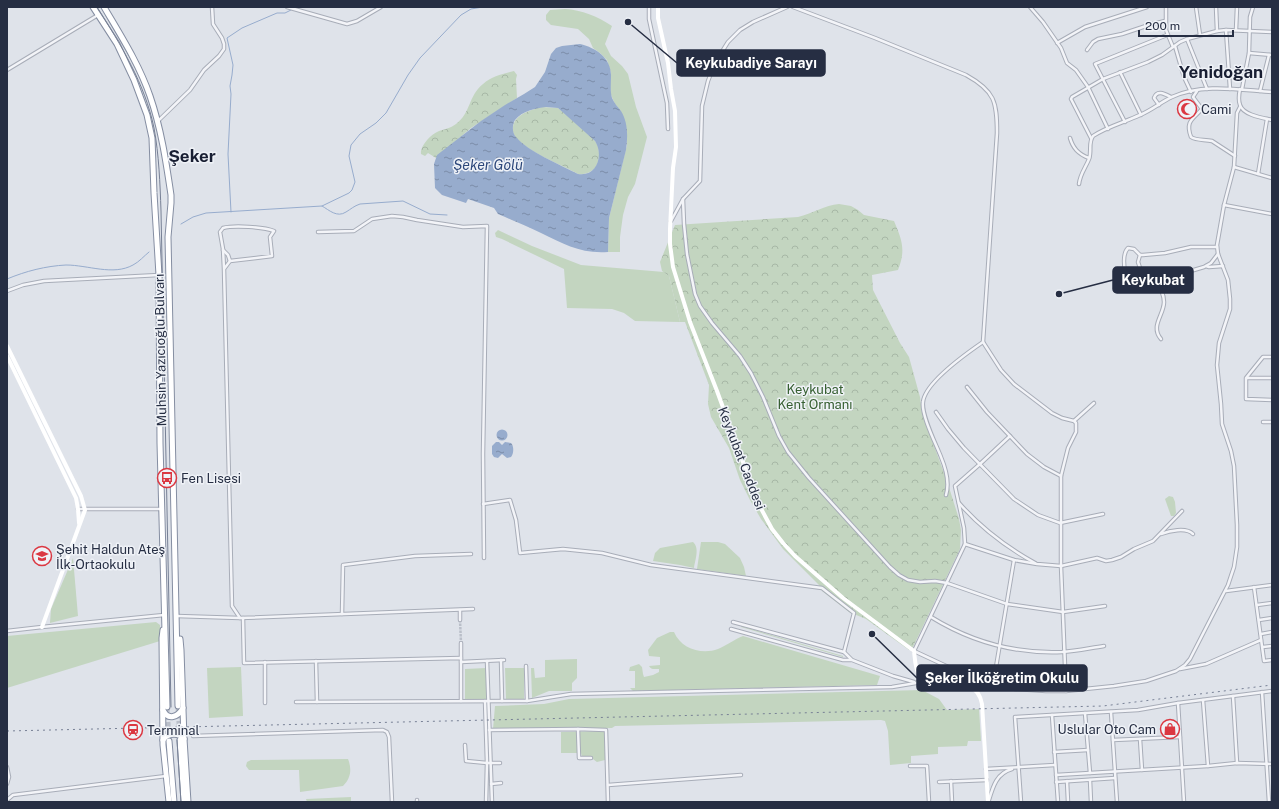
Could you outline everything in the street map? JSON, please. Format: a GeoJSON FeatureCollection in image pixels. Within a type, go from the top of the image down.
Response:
{"type":"FeatureCollection","features":[{"type":"Feature","properties":{"kind":"highway","name":"Muhsin Yazıcıoğlu Bulvarı"},"geometry":{"type":"LineString","coordinates":[[93,7],[116,44],[134,80],[147,115],[152,138],[159,275],[160,443],[165,615],[162,638],[166,740]]}},
{"type":"Feature","properties":{"kind":"highway","name":"Muhsin Yazıcıoğlu Bulvarı"},"geometry":{"type":"LineString","coordinates":[[104,7],[135,60],[150,95],[162,139],[171,199],[168,237],[176,616],[181,650],[182,739]]}},
{"type":"Feature","properties":{"kind":"highway"},"geometry":{"type":"LineString","coordinates":[[165,708],[165,714],[169,717],[174,717],[180,712],[181,707]]}},
{"type":"Feature","properties":{"kind":"highway"},"geometry":{"type":"LineString","coordinates":[[169,802],[166,776],[166,740],[167,736],[178,734],[182,736],[188,802]]}},
{"type":"Feature","properties":{"kind":"highway"},"geometry":{"type":"LineString","coordinates":[[182,739],[184,802]]}},
{"type":"Feature","properties":{"kind":"highway"},"geometry":{"type":"LineString","coordinates":[[166,740],[174,802]]}},
{"type":"Feature","properties":{"kind":"street"},"geometry":{"type":"LineString","coordinates":[[158,121],[190,90],[204,70],[219,56],[224,49],[222,38],[213,24],[212,7]]}},
{"type":"Feature","properties":{"kind":"street"},"geometry":{"type":"LineString","coordinates":[[287,7],[347,24],[357,21],[381,7]]}},
{"type":"Feature","properties":{"kind":"street"},"geometry":{"type":"LineString","coordinates":[[649,7],[649,19],[667,103],[668,129]]}},
{"type":"Feature","properties":{"kind":"street","name":"Keykubat Caddesi"},"geometry":{"type":"LineString","coordinates":[[658,7],[658,18],[668,63],[675,111],[676,147],[673,168],[671,222],[671,252],[675,275],[690,322],[758,503],[772,529],[795,556],[843,598],[914,651]]}},
{"type":"Feature","properties":{"kind":"street"},"geometry":{"type":"LineString","coordinates":[[671,222],[683,199],[700,181],[702,106],[708,81],[718,57],[730,39],[740,30],[752,22],[787,7]]}},
{"type":"Feature","properties":{"kind":"street"},"geometry":{"type":"LineString","coordinates":[[793,7],[966,75],[981,84],[992,97],[997,112],[997,133],[983,342],[1001,370],[1014,384],[1055,415],[1074,421]]}},
{"type":"Feature","properties":{"kind":"street"},"geometry":{"type":"LineString","coordinates":[[1030,7],[1043,22],[1057,43],[1068,64],[1076,70],[1088,88],[1108,129]]}},
{"type":"Feature","properties":{"kind":"street"},"geometry":{"type":"LineString","coordinates":[[1057,43],[1085,27],[1147,7]]}},
{"type":"Feature","properties":{"kind":"street"},"geometry":{"type":"LineString","coordinates":[[1166,7],[1165,21],[1167,35],[1174,46],[1184,77],[1191,92]]}},
{"type":"Feature","properties":{"kind":"street"},"geometry":{"type":"LineString","coordinates":[[1196,7],[1200,35]]}},
{"type":"Feature","properties":{"kind":"street"},"geometry":{"type":"LineString","coordinates":[[1216,7],[1217,31]]}},
{"type":"Feature","properties":{"kind":"street"},"geometry":{"type":"LineString","coordinates":[[1236,30],[1237,7]]}},
{"type":"Feature","properties":{"kind":"street"},"geometry":{"type":"LineString","coordinates":[[1180,669],[1190,659],[1226,591],[1234,567],[1237,532],[1234,466],[1231,451],[1222,424],[1217,365],[1219,343],[1230,306],[1229,285],[1217,247],[1224,205],[1234,167],[1238,113],[1248,53],[1250,17],[1253,7]]}},
{"type":"Feature","properties":{"kind":"street"},"geometry":{"type":"LineString","coordinates":[[7,70],[98,15]]}},
{"type":"Feature","properties":{"kind":"street"},"geometry":{"type":"LineString","coordinates":[[1087,50],[1093,42],[1098,39],[1122,34],[1165,21]]}},
{"type":"Feature","properties":{"kind":"street"},"geometry":{"type":"LineString","coordinates":[[1226,30],[1230,89]]}},
{"type":"Feature","properties":{"kind":"street"},"geometry":{"type":"LineString","coordinates":[[1079,184],[1080,178],[1089,158],[1091,138],[1071,99],[1103,79],[1152,60],[1187,39],[1226,30],[1272,32]]}},
{"type":"Feature","properties":{"kind":"street"},"geometry":{"type":"LineString","coordinates":[[1125,122],[1095,65],[1096,63],[1167,35]]}},
{"type":"Feature","properties":{"kind":"street"},"geometry":{"type":"LineString","coordinates":[[1187,39],[1207,89]]}},
{"type":"Feature","properties":{"kind":"street"},"geometry":{"type":"LineString","coordinates":[[1248,53],[1270,55],[1260,91]]}},
{"type":"Feature","properties":{"kind":"street"},"geometry":{"type":"LineString","coordinates":[[1120,72],[1141,115]]}},
{"type":"Feature","properties":{"kind":"street"},"geometry":{"type":"LineString","coordinates":[[1091,138],[1095,134],[1150,111],[1171,97],[1207,89],[1241,89],[1272,92]]}},
{"type":"Feature","properties":{"kind":"street"},"geometry":{"type":"LineString","coordinates":[[1197,91],[1193,97],[1202,109],[1190,122],[1189,126],[1191,137],[1194,139],[1212,141],[1235,156]]}},
{"type":"Feature","properties":{"kind":"street"},"geometry":{"type":"LineString","coordinates":[[1159,104],[1154,98],[1158,93],[1171,97]]}},
{"type":"Feature","properties":{"kind":"street"},"geometry":{"type":"LineString","coordinates":[[1240,107],[1245,112],[1272,120]]}},
{"type":"Feature","properties":{"kind":"street"},"geometry":{"type":"LineString","coordinates":[[1258,174],[1267,119]]}},
{"type":"Feature","properties":{"kind":"street"},"geometry":{"type":"LineString","coordinates":[[1070,138],[1076,151],[1089,158]]}},
{"type":"Feature","properties":{"kind":"street"},"geometry":{"type":"LineString","coordinates":[[1234,167],[1272,178]]}},
{"type":"Feature","properties":{"kind":"street"},"geometry":{"type":"LineString","coordinates":[[683,199],[686,249],[689,270],[697,299],[708,319],[734,348],[751,373],[788,452],[809,478],[896,573],[910,581],[935,581],[947,583],[1007,604],[1063,612],[1105,606]]}},
{"type":"Feature","properties":{"kind":"street"},"geometry":{"type":"LineString","coordinates":[[1224,205],[1272,214]]}},
{"type":"Feature","properties":{"kind":"street"},"geometry":{"type":"LineString","coordinates":[[318,232],[354,231],[372,220],[392,216],[463,227],[487,226],[483,454],[484,558]]}},
{"type":"Feature","properties":{"kind":"street"},"geometry":{"type":"LineString","coordinates":[[224,269],[230,261],[272,256],[270,237],[274,232],[260,228],[231,226],[224,227],[220,232],[224,269],[232,606],[242,618],[244,662],[461,658]]}},
{"type":"Feature","properties":{"kind":"street"},"geometry":{"type":"LineString","coordinates":[[1129,288],[1124,257],[1126,250],[1130,248],[1134,249],[1140,255],[1165,253],[1191,246],[1217,247]]}},
{"type":"Feature","properties":{"kind":"street"},"geometry":{"type":"LineString","coordinates":[[223,249],[227,253],[230,261]]}},
{"type":"Feature","properties":{"kind":"street"},"geometry":{"type":"LineString","coordinates":[[1156,280],[1175,277],[1206,266],[1218,254]]}},
{"type":"Feature","properties":{"kind":"street"},"geometry":{"type":"LineString","coordinates":[[1140,255],[1138,262],[1140,268],[1156,280],[1164,299],[1157,326],[1157,333],[1161,339]]}},
{"type":"Feature","properties":{"kind":"street"},"geometry":{"type":"LineString","coordinates":[[1206,266],[1209,268],[1223,266]]}},
{"type":"Feature","properties":{"kind":"street"},"geometry":{"type":"LineString","coordinates":[[7,292],[23,285],[44,281],[159,275]]}},
{"type":"Feature","properties":{"kind":"street"},"geometry":{"type":"LineString","coordinates":[[946,495],[948,485],[946,472],[926,420],[923,399],[943,372],[983,342]]}},
{"type":"Feature","properties":{"kind":"street"},"geometry":{"type":"LineString","coordinates":[[7,346],[81,496],[85,510],[42,627]]}},
{"type":"Feature","properties":{"kind":"street"},"geometry":{"type":"LineString","coordinates":[[7,356],[76,498],[79,525]]}},
{"type":"Feature","properties":{"kind":"street"},"geometry":{"type":"LineString","coordinates":[[1272,357],[1263,357],[1246,378],[1246,399],[1272,400]]}},
{"type":"Feature","properties":{"kind":"street"},"geometry":{"type":"LineString","coordinates":[[1246,378],[1272,378]]}},
{"type":"Feature","properties":{"kind":"street"},"geometry":{"type":"LineString","coordinates":[[967,387],[987,412],[1021,448],[1033,459],[1061,476]]}},
{"type":"Feature","properties":{"kind":"street"},"geometry":{"type":"LineString","coordinates":[[1074,421],[1094,403]]}},
{"type":"Feature","properties":{"kind":"street"},"geometry":{"type":"LineString","coordinates":[[936,412],[964,448],[1014,499],[1038,515],[1060,523],[1103,514]]}},
{"type":"Feature","properties":{"kind":"street"},"geometry":{"type":"LineString","coordinates":[[1066,690],[1061,566],[1061,476],[1068,448],[1077,430],[1076,423],[1074,421]]}},
{"type":"Feature","properties":{"kind":"street"},"geometry":{"type":"LineString","coordinates":[[1263,422],[1272,422]]}},
{"type":"Feature","properties":{"kind":"street"},"geometry":{"type":"LineString","coordinates":[[988,802],[982,704],[980,698],[977,692],[969,686],[932,686],[927,684],[922,680],[917,671],[914,651],[965,544],[963,521],[954,488],[955,485],[1010,436]]}},
{"type":"Feature","properties":{"kind":"street"},"geometry":{"type":"LineString","coordinates":[[483,504],[510,500],[516,520],[520,553],[563,549],[602,553],[651,565],[822,588],[854,613]]}},
{"type":"Feature","properties":{"kind":"street"},"geometry":{"type":"LineString","coordinates":[[957,501],[976,521],[997,539],[1037,564]]}},
{"type":"Feature","properties":{"kind":"street"},"geometry":{"type":"LineString","coordinates":[[78,509],[162,509]]}},
{"type":"Feature","properties":{"kind":"street"},"geometry":{"type":"LineString","coordinates":[[965,544],[1014,560],[1037,564],[1061,566],[1097,558],[1108,561],[1118,559],[1134,549],[1151,542],[1182,511]]}},
{"type":"Feature","properties":{"kind":"street"},"geometry":{"type":"LineString","coordinates":[[1159,535],[1183,530],[1190,531],[1193,534]]}},
{"type":"Feature","properties":{"kind":"street"},"geometry":{"type":"LineString","coordinates":[[342,614],[343,565],[415,556],[471,554]]}},
{"type":"Feature","properties":{"kind":"street"},"geometry":{"type":"LineString","coordinates":[[993,685],[1014,560]]}},
{"type":"Feature","properties":{"kind":"street"},"geometry":{"type":"LineString","coordinates":[[1226,591],[1272,585]]}},
{"type":"Feature","properties":{"kind":"street"},"geometry":{"type":"LineString","coordinates":[[1254,587],[1264,661],[1272,660]]}},
{"type":"Feature","properties":{"kind":"street"},"geometry":{"type":"LineString","coordinates":[[1257,605],[1272,603]]}},
{"type":"Feature","properties":{"kind":"street"},"geometry":{"type":"LineString","coordinates":[[844,652],[855,607]]}},
{"type":"Feature","properties":{"kind":"street"},"geometry":{"type":"LineString","coordinates":[[176,616],[242,618],[472,609]]}},
{"type":"Feature","properties":{"kind":"street"},"geometry":{"type":"LineString","coordinates":[[460,610],[460,620]]}},
{"type":"Feature","properties":{"kind":"street"},"geometry":{"type":"LineString","coordinates":[[7,631],[165,615]]}},
{"type":"Feature","properties":{"kind":"street"},"geometry":{"type":"LineString","coordinates":[[931,617],[964,634],[1000,646],[1027,651],[1064,652],[1104,646]]}},
{"type":"Feature","properties":{"kind":"street"},"geometry":{"type":"LineString","coordinates":[[1259,620],[1272,618]]}},
{"type":"Feature","properties":{"kind":"street"},"geometry":{"type":"LineString","coordinates":[[733,622],[844,652],[852,660]]}},
{"type":"Feature","properties":{"kind":"street"},"geometry":{"type":"LineString","coordinates":[[731,629],[843,660],[852,660],[916,683]]}},
{"type":"Feature","properties":{"kind":"street"},"geometry":{"type":"LineString","coordinates":[[1261,634],[1272,632]]}},
{"type":"Feature","properties":{"kind":"street"},"geometry":{"type":"LineString","coordinates":[[914,651],[959,672],[993,685],[1026,690],[1066,690],[1135,683],[1169,674],[1180,669],[1206,664],[1262,640]]}},
{"type":"Feature","properties":{"kind":"street"},"geometry":{"type":"LineString","coordinates":[[460,701],[462,701],[461,643]]}},
{"type":"Feature","properties":{"kind":"street"},"geometry":{"type":"LineString","coordinates":[[1262,647],[1272,646]]}},
{"type":"Feature","properties":{"kind":"street"},"geometry":{"type":"LineString","coordinates":[[461,662],[502,660],[502,701]]}},
{"type":"Feature","properties":{"kind":"street"},"geometry":{"type":"LineString","coordinates":[[316,661],[317,702]]}},
{"type":"Feature","properties":{"kind":"street"},"geometry":{"type":"LineString","coordinates":[[486,802],[487,661]]}},
{"type":"Feature","properties":{"kind":"street"},"geometry":{"type":"LineString","coordinates":[[265,662],[266,703]]}},
{"type":"Feature","properties":{"kind":"street"},"geometry":{"type":"LineString","coordinates":[[526,666],[527,701]]}},
{"type":"Feature","properties":{"kind":"street"},"geometry":{"type":"LineString","coordinates":[[296,702],[527,701],[571,694],[892,687],[916,683],[922,680]]}},
{"type":"Feature","properties":{"kind":"street"},"geometry":{"type":"LineString","coordinates":[[1021,802],[1015,717],[1138,710],[1178,703],[1272,691]]}},
{"type":"Feature","properties":{"kind":"street"},"geometry":{"type":"LineString","coordinates":[[1262,692],[1269,802]]}},
{"type":"Feature","properties":{"kind":"street"},"geometry":{"type":"LineString","coordinates":[[1233,696],[1237,763]]}},
{"type":"Feature","properties":{"kind":"street"},"geometry":{"type":"LineString","coordinates":[[1204,700],[1208,766]]}},
{"type":"Feature","properties":{"kind":"street"},"geometry":{"type":"LineString","coordinates":[[486,701],[489,730],[492,802]]}},
{"type":"Feature","properties":{"kind":"street"},"geometry":{"type":"LineString","coordinates":[[1178,703],[1184,802]]}},
{"type":"Feature","properties":{"kind":"street"},"geometry":{"type":"LineString","coordinates":[[1111,712],[1117,802]]}},
{"type":"Feature","properties":{"kind":"street"},"geometry":{"type":"LineString","coordinates":[[1085,713],[1090,773]]}},
{"type":"Feature","properties":{"kind":"street"},"geometry":{"type":"LineString","coordinates":[[1052,715],[1058,802]]}},
{"type":"Feature","properties":{"kind":"street"},"geometry":{"type":"LineString","coordinates":[[578,729],[578,758],[591,758]]}},
{"type":"Feature","properties":{"kind":"street"},"geometry":{"type":"LineString","coordinates":[[193,736],[383,730],[387,732],[389,737],[392,802]]}},
{"type":"Feature","properties":{"kind":"street"},"geometry":{"type":"LineString","coordinates":[[489,730],[606,730],[608,802]]}},
{"type":"Feature","properties":{"kind":"street"},"geometry":{"type":"LineString","coordinates":[[1113,740],[1180,737]]}},
{"type":"Feature","properties":{"kind":"street"},"geometry":{"type":"LineString","coordinates":[[1140,739],[1142,770]]}},
{"type":"Feature","properties":{"kind":"street"},"geometry":{"type":"LineString","coordinates":[[465,745],[466,761],[500,763]]}},
{"type":"Feature","properties":{"kind":"street"},"geometry":{"type":"LineString","coordinates":[[1054,752],[1088,750]]}},
{"type":"Feature","properties":{"kind":"street"},"geometry":{"type":"LineString","coordinates":[[1056,775],[1182,768],[1237,763],[1272,764]]}},
{"type":"Feature","properties":{"kind":"street"},"geometry":{"type":"LineString","coordinates":[[986,769],[1055,765]]}},
{"type":"Feature","properties":{"kind":"street"},"geometry":{"type":"LineString","coordinates":[[910,766],[928,766],[929,802]]}},
{"type":"Feature","properties":{"kind":"street"},"geometry":{"type":"LineString","coordinates":[[7,767],[9,777],[7,784]]}},
{"type":"Feature","properties":{"kind":"street"},"geometry":{"type":"LineString","coordinates":[[988,802],[994,784],[1000,775],[1007,770],[1018,767]]}},
{"type":"Feature","properties":{"kind":"street"},"geometry":{"type":"LineString","coordinates":[[608,785],[741,775]]}},
{"type":"Feature","properties":{"kind":"street"},"geometry":{"type":"LineString","coordinates":[[7,800],[13,795],[166,776]]}},
{"type":"Feature","properties":{"kind":"street"},"geometry":{"type":"LineString","coordinates":[[1056,782],[1115,778]]}},
{"type":"Feature","properties":{"kind":"street"},"geometry":{"type":"LineString","coordinates":[[939,782],[987,780]]}},
{"type":"Feature","properties":{"kind":"street"},"geometry":{"type":"LineString","coordinates":[[1090,780],[1091,802]]}},
{"type":"Feature","properties":{"kind":"street"},"geometry":{"type":"LineString","coordinates":[[951,781],[952,802]]}},
{"type":"Feature","properties":{"kind":"street"},"geometry":{"type":"LineString","coordinates":[[1067,781],[1068,802]]}},
{"type":"Feature","properties":{"kind":"street"},"geometry":{"type":"LineString","coordinates":[[491,784],[501,783]]}},
{"type":"Feature","properties":{"kind":"green space"},"geometry":{"type":"Polygon","coordinates":[[[565,9],[589,14],[612,26],[605,44],[611,56],[628,74],[636,107],[647,137],[635,184],[628,197],[623,215],[620,237],[620,252],[608,252],[609,218],[627,145],[626,126],[620,110],[615,104],[611,95],[611,73],[607,60],[593,48],[589,39],[578,29],[551,25],[546,20],[546,15],[550,10],[565,9]]]}},
{"type":"Feature","properties":{"kind":"green space"},"geometry":{"type":"Polygon","coordinates":[[[514,71],[517,75],[517,98],[471,128],[436,158],[428,153],[425,156],[421,154],[422,147],[433,135],[461,120],[478,89],[486,81],[502,74],[514,71]]]}},
{"type":"Feature","properties":{"kind":"green space"},"geometry":{"type":"Polygon","coordinates":[[[542,107],[558,108],[595,140],[598,147],[599,156],[597,166],[593,170],[587,173],[578,174],[529,149],[516,138],[513,132],[513,127],[517,118],[527,112],[542,107]]]}},
{"type":"Feature","properties":{"kind":"green space","name":"Keykubat Kent Ormanı"},"geometry":{"type":"Polygon","coordinates":[[[839,204],[851,206],[864,215],[894,221],[899,234],[902,245],[902,257],[898,270],[872,275],[873,290],[900,343],[909,357],[920,397],[922,413],[947,481],[961,530],[960,549],[913,647],[909,650],[866,619],[849,612],[822,591],[819,585],[783,549],[761,519],[740,480],[729,448],[711,417],[708,404],[709,385],[685,322],[680,322],[669,276],[662,271],[660,262],[675,225],[798,217],[839,204]]]}},
{"type":"Feature","properties":{"kind":"green space"},"geometry":{"type":"Polygon","coordinates":[[[498,230],[532,246],[581,265],[664,272],[669,276],[680,322],[635,321],[624,313],[612,309],[567,308],[564,269],[496,237],[495,233],[498,230]]]}},
{"type":"Feature","properties":{"kind":"green space"},"geometry":{"type":"Polygon","coordinates":[[[1169,496],[1173,497],[1175,502],[1176,513],[1174,516],[1171,516],[1165,499],[1169,496]]]}},
{"type":"Feature","properties":{"kind":"green space"},"geometry":{"type":"Polygon","coordinates":[[[693,542],[697,551],[694,568],[653,561],[655,553],[660,548],[693,542]]]}},
{"type":"Feature","properties":{"kind":"green space"},"geometry":{"type":"Polygon","coordinates":[[[701,542],[718,542],[725,544],[740,558],[746,576],[697,569],[701,542]]]}},
{"type":"Feature","properties":{"kind":"green space"},"geometry":{"type":"Polygon","coordinates":[[[73,558],[78,616],[50,623],[51,609],[73,558]]]}},
{"type":"Feature","properties":{"kind":"green space"},"geometry":{"type":"Polygon","coordinates":[[[156,622],[160,625],[160,641],[7,688],[7,636],[156,622]]]}},
{"type":"Feature","properties":{"kind":"green space"},"geometry":{"type":"Polygon","coordinates":[[[741,627],[843,656],[843,657],[741,627]]]}},
{"type":"Feature","properties":{"kind":"green space"},"geometry":{"type":"Polygon","coordinates":[[[670,632],[674,632],[682,643],[699,651],[712,651],[718,649],[743,636],[880,676],[877,685],[633,691],[630,688],[635,688],[635,671],[629,671],[630,667],[639,664],[642,667],[644,677],[659,672],[659,669],[652,669],[649,666],[660,665],[660,657],[649,656],[648,650],[657,638],[670,632]]]}},
{"type":"Feature","properties":{"kind":"green space"},"geometry":{"type":"Polygon","coordinates":[[[577,659],[577,678],[572,683],[572,691],[549,691],[532,698],[531,668],[534,668],[535,678],[545,677],[545,660],[577,659]]]}},
{"type":"Feature","properties":{"kind":"green space"},"geometry":{"type":"Polygon","coordinates":[[[241,667],[243,716],[209,718],[207,668],[241,667]]]}},
{"type":"Feature","properties":{"kind":"green space"},"geometry":{"type":"Polygon","coordinates":[[[486,668],[487,700],[465,701],[465,669],[486,668]]]}},
{"type":"Feature","properties":{"kind":"green space"},"geometry":{"type":"Polygon","coordinates":[[[505,668],[524,668],[524,699],[506,700],[505,668]]]}},
{"type":"Feature","properties":{"kind":"green space"},"geometry":{"type":"Polygon","coordinates":[[[922,690],[939,699],[947,710],[979,709],[981,741],[968,741],[967,746],[938,747],[938,754],[911,756],[911,763],[890,765],[888,731],[885,721],[881,720],[615,726],[612,728],[493,729],[495,706],[544,704],[569,699],[922,690]]]}},
{"type":"Feature","properties":{"kind":"green space"},"geometry":{"type":"Polygon","coordinates":[[[606,731],[605,760],[597,762],[590,757],[582,757],[581,753],[561,753],[561,732],[606,731]]]}},
{"type":"Feature","properties":{"kind":"green space"},"geometry":{"type":"Polygon","coordinates":[[[348,759],[350,773],[348,780],[343,786],[300,792],[299,770],[249,770],[246,766],[247,762],[251,760],[348,759]]]}},
{"type":"Feature","properties":{"kind":"green space"},"geometry":{"type":"Polygon","coordinates":[[[351,797],[351,802],[307,802],[306,799],[351,797]]]}},
{"type":"Feature","properties":{"kind":"water","name":"Şeker Gölü"},"geometry":{"type":"Polygon","coordinates":[[[580,44],[598,51],[602,55],[611,71],[612,98],[621,111],[626,125],[626,150],[609,218],[608,252],[581,250],[498,214],[494,208],[468,199],[466,203],[442,195],[435,188],[434,164],[437,155],[481,121],[535,87],[545,72],[551,54],[556,48],[580,44]],[[538,108],[521,114],[513,124],[515,135],[521,142],[536,152],[578,174],[590,172],[594,169],[599,158],[598,147],[595,141],[558,108],[538,108]]]}},
{"type":"Feature","properties":{"kind":"water"},"geometry":{"type":"Polygon","coordinates":[[[500,430],[504,430],[506,431],[506,439],[500,440],[497,437],[497,433],[500,430]]]}},
{"type":"Feature","properties":{"kind":"water"},"geometry":{"type":"Polygon","coordinates":[[[496,442],[499,442],[502,445],[505,442],[511,443],[513,446],[513,454],[511,457],[507,458],[502,454],[498,458],[494,457],[492,454],[492,446],[496,442]]]}},
{"type":"Feature","properties":{"kind":"waterway"},"geometry":{"type":"LineString","coordinates":[[322,206],[349,193],[352,190],[355,182],[349,156],[351,145],[360,134],[376,123],[386,113],[408,75],[420,58],[461,15],[471,9],[483,7]]}},
{"type":"Feature","properties":{"kind":"waterway"},"geometry":{"type":"LineString","coordinates":[[231,212],[228,154],[231,94],[230,86],[233,65],[227,38],[242,28],[277,13],[285,13],[291,10]]}},
{"type":"Feature","properties":{"kind":"waterway"},"geometry":{"type":"LineString","coordinates":[[181,224],[193,217],[206,213],[322,206],[333,213],[343,214],[360,204],[403,201],[430,214],[447,215]]}},
{"type":"Feature","properties":{"kind":"waterway"},"geometry":{"type":"LineString","coordinates":[[7,279],[36,269],[51,266],[74,265],[117,270],[135,264],[149,252]]}},
{"type":"Feature","properties":{"kind":"tunnel"},"geometry":{"type":"LineString","coordinates":[[460,620],[461,643]]}},
{"type":"Feature","properties":{"kind":"tunnel"},"geometry":{"type":"LineString","coordinates":[[178,706],[180,739]]}},
{"type":"Feature","properties":{"kind":"tunnel"},"geometry":{"type":"LineString","coordinates":[[167,707],[169,738]]}},
{"type":"Feature","properties":{"kind":"tram line"},"geometry":{"type":"LineString","coordinates":[[97,7],[123,50],[145,96],[154,128],[157,148],[161,211],[171,707]]}},
{"type":"Feature","properties":{"kind":"tram line"},"geometry":{"type":"LineString","coordinates":[[177,740],[181,802]]}},
{"type":"Feature","properties":{"kind":"railway"},"geometry":{"type":"LineString","coordinates":[[7,731],[1103,706],[1272,685]]}},
{"type":"Feature","properties":{"kind":"place","name":"Keykubadiye Sarayı"},"geometry":{"type":"Point","coordinates":[628,22]}},
{"type":"Feature","properties":{"kind":"place","name":"Cami"},"geometry":{"type":"Point","coordinates":[1187,109]}},
{"type":"Feature","properties":{"kind":"place","name":"Keykubat"},"geometry":{"type":"Point","coordinates":[1059,294]}},
{"type":"Feature","properties":{"kind":"place","name":"Fen Lisesi"},"geometry":{"type":"Point","coordinates":[167,478]}},
{"type":"Feature","properties":{"kind":"place","name":"Şehit Haldun Ateş İlk-Ortaokulu"},"geometry":{"type":"Point","coordinates":[42,556]}},
{"type":"Feature","properties":{"kind":"place","name":"Şeker İlköğretim Okulu"},"geometry":{"type":"Point","coordinates":[872,634]}},
{"type":"Feature","properties":{"kind":"place","name":"Uslular Oto Cam"},"geometry":{"type":"Point","coordinates":[1170,729]}},
{"type":"Feature","properties":{"kind":"place","name":"Terminal"},"geometry":{"type":"Point","coordinates":[133,730]}},
{"type":"Feature","properties":{"kind":"district","name":"Yenidoğan"},"geometry":{"type":"Point","coordinates":[1221,72]}},
{"type":"Feature","properties":{"kind":"district","name":"Şeker"},"geometry":{"type":"Point","coordinates":[192,156]}}]}
